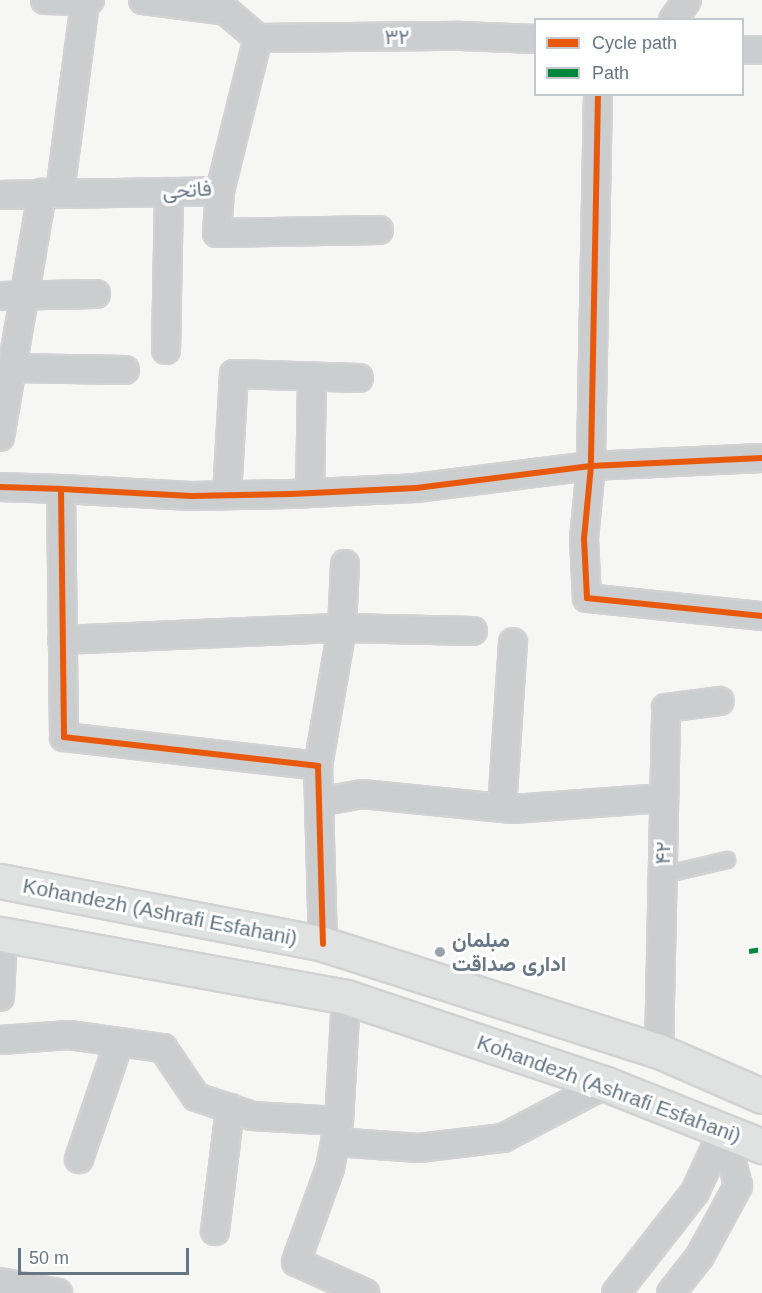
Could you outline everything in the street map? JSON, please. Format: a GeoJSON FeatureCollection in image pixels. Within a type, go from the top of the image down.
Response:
{"type":"FeatureCollection","features":[{"type":"Feature","properties":{"kind":"main road","name":"Kohandezh (Ashrafi Esfahani)"},"geometry":{"type":"LineString","coordinates":[[0,881],[323,944],[659,1051],[762,1096]]}},
{"type":"Feature","properties":{"kind":"main road","name":"Kohandezh (Ashrafi Esfahani)"},"geometry":{"type":"LineString","coordinates":[[1,934],[346,997],[606,1084],[762,1146]]}},
{"type":"Feature","properties":{"kind":"street"},"geometry":{"type":"LineString","coordinates":[[0,437],[12,368],[12,295],[51,192],[87,1],[45,0]]}},
{"type":"Feature","properties":{"kind":"street"},"geometry":{"type":"LineString","coordinates":[[143,0],[226,11],[258,38]]}},
{"type":"Feature","properties":{"kind":"street"},"geometry":{"type":"LineString","coordinates":[[674,18],[687,0]]}},
{"type":"Feature","properties":{"kind":"street","name":"۳۲"},"geometry":{"type":"LineString","coordinates":[[258,38],[461,36],[534,39]]}},
{"type":"Feature","properties":{"kind":"street","name":"فاتحی"},"geometry":{"type":"LineString","coordinates":[[0,195],[51,192],[220,191],[258,38]]}},
{"type":"Feature","properties":{"kind":"street"},"geometry":{"type":"LineString","coordinates":[[744,50],[762,50]]}},
{"type":"Feature","properties":{"kind":"street"},"geometry":{"type":"LineString","coordinates":[[598,96],[591,466],[584,539],[587,598],[762,616]]}},
{"type":"Feature","properties":{"kind":"street"},"geometry":{"type":"LineString","coordinates":[[220,191],[217,233],[379,230]]}},
{"type":"Feature","properties":{"kind":"street"},"geometry":{"type":"LineString","coordinates":[[166,350],[169,192]]}},
{"type":"Feature","properties":{"kind":"street"},"geometry":{"type":"LineString","coordinates":[[12,295],[96,294]]}},
{"type":"Feature","properties":{"kind":"street"},"geometry":{"type":"LineString","coordinates":[[12,368],[125,370]]}},
{"type":"Feature","properties":{"kind":"street"},"geometry":{"type":"LineString","coordinates":[[227,495],[234,374],[359,378]]}},
{"type":"Feature","properties":{"kind":"street"},"geometry":{"type":"LineString","coordinates":[[309,493],[312,377]]}},
{"type":"Feature","properties":{"kind":"street"},"geometry":{"type":"LineString","coordinates":[[0,488],[227,495],[309,493],[416,488],[591,466],[762,458]]}},
{"type":"Feature","properties":{"kind":"street"},"geometry":{"type":"LineString","coordinates":[[61,489],[64,737],[318,766]]}},
{"type":"Feature","properties":{"kind":"street"},"geometry":{"type":"LineString","coordinates":[[323,944],[318,766],[342,628],[345,564]]}},
{"type":"Feature","properties":{"kind":"street"},"geometry":{"type":"LineString","coordinates":[[62,640],[342,628],[473,631]]}},
{"type":"Feature","properties":{"kind":"street"},"geometry":{"type":"LineString","coordinates":[[502,808],[513,642]]}},
{"type":"Feature","properties":{"kind":"street","name":"۴۲"},"geometry":{"type":"LineString","coordinates":[[659,1051],[666,708],[720,701]]}},
{"type":"Feature","properties":{"kind":"street"},"geometry":{"type":"LineString","coordinates":[[319,802],[362,794],[502,808],[664,798]]}},
{"type":"Feature","properties":{"kind":"street"},"geometry":{"type":"LineString","coordinates":[[0,998],[1,934]]}},
{"type":"Feature","properties":{"kind":"street"},"geometry":{"type":"LineString","coordinates":[[346,997],[337,1132],[330,1168],[296,1262],[365,1293]]}},
{"type":"Feature","properties":{"kind":"street"},"geometry":{"type":"LineString","coordinates":[[0,1040],[69,1035],[118,1045],[163,1048],[196,1097],[252,1116],[419,1148],[503,1138],[606,1084]]}},
{"type":"Feature","properties":{"kind":"street"},"geometry":{"type":"LineString","coordinates":[[79,1159],[118,1045]]}},
{"type":"Feature","properties":{"kind":"street"},"geometry":{"type":"LineString","coordinates":[[215,1231],[230,1108]]}},
{"type":"Feature","properties":{"kind":"street"},"geometry":{"type":"LineString","coordinates":[[616,1293],[695,1192],[724,1129]]}},
{"type":"Feature","properties":{"kind":"street"},"geometry":{"type":"LineString","coordinates":[[671,1293],[700,1256],[738,1186],[724,1129]]}},
{"type":"Feature","properties":{"kind":"street"},"geometry":{"type":"LineString","coordinates":[[0,1281],[58,1293]]}},
{"type":"Feature","properties":{"kind":"lane"},"geometry":{"type":"LineString","coordinates":[[663,875],[727,860]]}},
{"type":"Feature","properties":{"kind":"marked path"},"geometry":{"type":"LineString","coordinates":[[749,951],[762,949]]}},
{"type":"Feature","properties":{"kind":"cycle path"},"geometry":{"type":"LineString","coordinates":[[598,96],[591,466],[584,539],[587,598],[762,616]]}},
{"type":"Feature","properties":{"kind":"cycle path"},"geometry":{"type":"LineString","coordinates":[[61,489],[191,496],[291,494],[416,488],[591,466],[762,458]]}},
{"type":"Feature","properties":{"kind":"cycle path"},"geometry":{"type":"LineString","coordinates":[[0,487],[61,489],[64,737],[318,766],[323,944]]}},
{"type":"Feature","properties":{"kind":"place","name":"مبلمان اداری صداقت"},"geometry":{"type":"Point","coordinates":[440,952]}}]}
